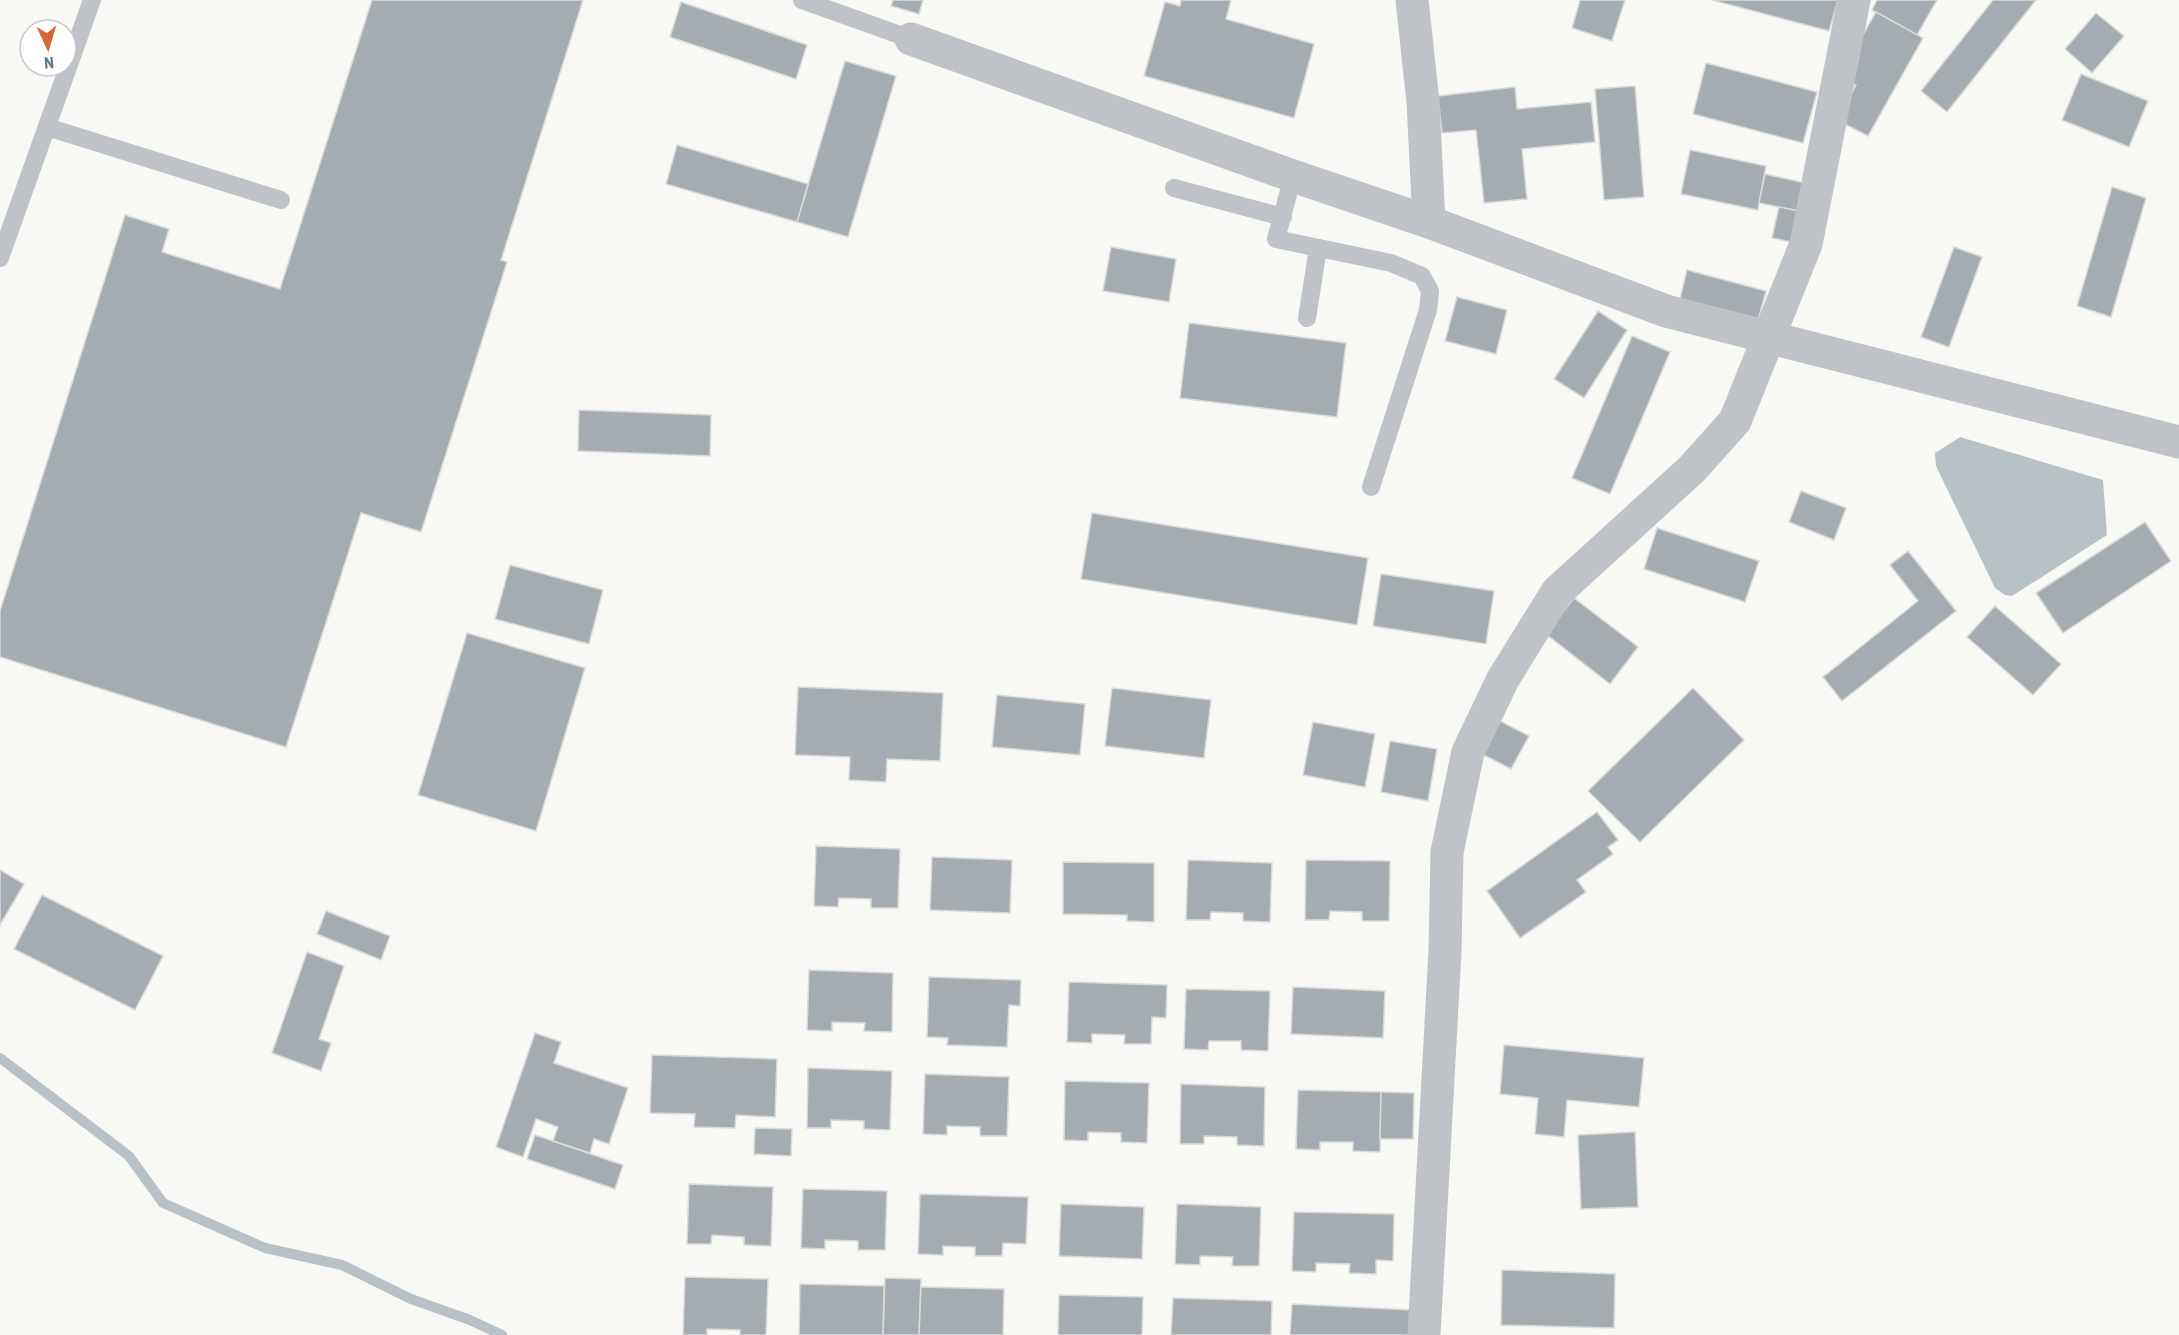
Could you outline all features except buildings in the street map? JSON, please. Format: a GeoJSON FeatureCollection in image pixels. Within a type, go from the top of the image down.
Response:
{"type":"FeatureCollection","features":[{"type":"Feature","properties":{"kind":"street"},"geometry":{"type":"LineString","coordinates":[[1412,0],[1423,102],[1429,222]]}},
{"type":"Feature","properties":{"kind":"street"},"geometry":{"type":"LineString","coordinates":[[1424,1335],[1443,987],[1446,852],[1468,752],[1503,679],[1557,592],[1692,469],[1735,421],[1806,244],[1854,0]]}},
{"type":"Feature","properties":{"kind":"street"},"geometry":{"type":"LineString","coordinates":[[911,39],[1293,176],[1429,222],[1666,311],[2179,442]]}},
{"type":"Feature","properties":{"kind":"lane"},"geometry":{"type":"LineString","coordinates":[[0,258],[92,0]]}},
{"type":"Feature","properties":{"kind":"lane"},"geometry":{"type":"LineString","coordinates":[[802,0],[911,39]]}},
{"type":"Feature","properties":{"kind":"lane"},"geometry":{"type":"LineString","coordinates":[[47,127],[281,200]]}},
{"type":"Feature","properties":{"kind":"lane"},"geometry":{"type":"LineString","coordinates":[[1293,176],[1276,239],[1391,263],[1422,276],[1430,291],[1428,310],[1371,487]]}},
{"type":"Feature","properties":{"kind":"lane"},"geometry":{"type":"LineString","coordinates":[[1174,188],[1282,217]]}},
{"type":"Feature","properties":{"kind":"lane"},"geometry":{"type":"LineString","coordinates":[[1307,318],[1318,248]]}},
{"type":"Feature","properties":{"kind":"shaded area"},"geometry":{"type":"Polygon","coordinates":[[[1960,437],[2103,480],[2107,535],[2012,596],[2005,595],[1995,588],[1936,466],[1935,453],[1960,437]]]}},
{"type":"Feature","properties":{"kind":"waterway"},"geometry":{"type":"LineString","coordinates":[[0,1058],[129,1156],[163,1203],[265,1248],[342,1265],[411,1299],[470,1320],[502,1335]]}}]}
